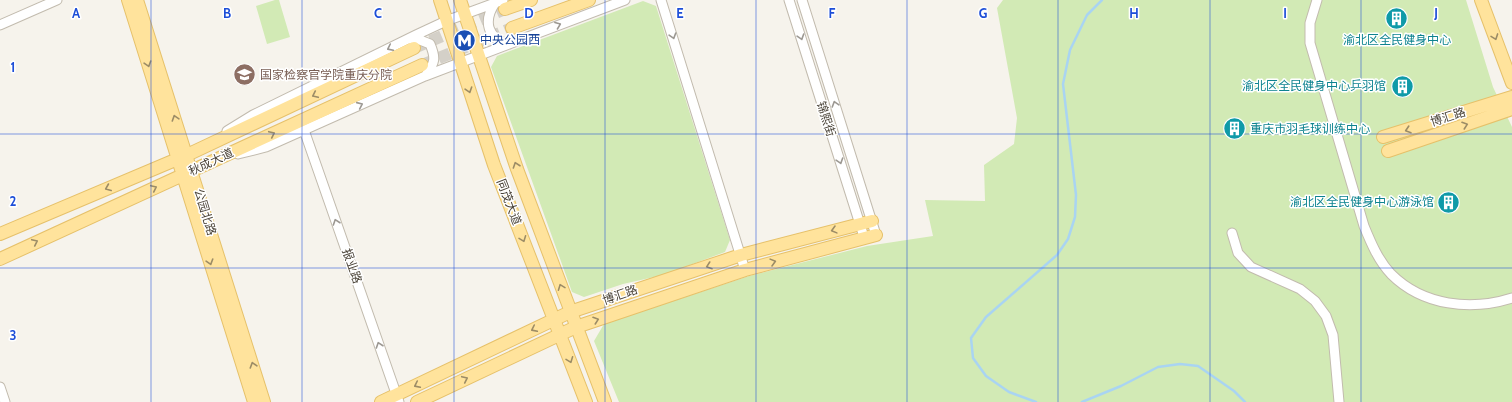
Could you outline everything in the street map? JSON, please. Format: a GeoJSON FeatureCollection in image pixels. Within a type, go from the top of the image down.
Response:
{"type":"FeatureCollection","features":[{"type":"Feature","properties":{"kind":"main road","name":"公园北路"},"geometry":{"type":"LineString","coordinates":[[128,0],[188,173],[264,402]]}},
{"type":"Feature","properties":{"kind":"main road","name":"公园北路"},"geometry":{"type":"LineString","coordinates":[[137,0],[182,157]]}},
{"type":"Feature","properties":{"kind":"main road","name":"同茂大道"},"geometry":{"type":"LineString","coordinates":[[440,0],[494,166],[586,402]]}},
{"type":"Feature","properties":{"kind":"main road","name":"同茂大道"},"geometry":{"type":"LineString","coordinates":[[460,0],[517,169],[570,312],[606,402]]}},
{"type":"Feature","properties":{"kind":"main road"},"geometry":{"type":"LineString","coordinates":[[501,4],[531,0]]}},
{"type":"Feature","properties":{"kind":"main road"},"geometry":{"type":"LineString","coordinates":[[512,28],[589,0]]}},
{"type":"Feature","properties":{"kind":"main road"},"geometry":{"type":"LineString","coordinates":[[1481,0],[1512,83]]}},
{"type":"Feature","properties":{"kind":"main road","name":"秋成大道"},"geometry":{"type":"LineString","coordinates":[[0,234],[182,157],[412,44]]}},
{"type":"Feature","properties":{"kind":"main road","name":"秋成大道"},"geometry":{"type":"LineString","coordinates":[[0,259],[219,158],[423,70]]}},
{"type":"Feature","properties":{"kind":"main road","name":"博汇路"},"geometry":{"type":"LineString","coordinates":[[1384,138],[1512,97]]}},
{"type":"Feature","properties":{"kind":"main road","name":"博汇路"},"geometry":{"type":"LineString","coordinates":[[1388,151],[1512,109]]}},
{"type":"Feature","properties":{"kind":"main road","name":"公园北路"},"geometry":{"type":"LineString","coordinates":[[188,173],[254,402]]}},
{"type":"Feature","properties":{"kind":"main road","name":"博汇路"},"geometry":{"type":"LineString","coordinates":[[381,402],[397,398],[570,312],[741,255],[872,221]]}},
{"type":"Feature","properties":{"kind":"main road","name":"博汇路"},"geometry":{"type":"LineString","coordinates":[[417,402],[576,327],[745,270],[876,235]]}},
{"type":"Feature","properties":{"kind":"street"},"geometry":{"type":"LineString","coordinates":[[0,25],[57,0]]}},
{"type":"Feature","properties":{"kind":"street"},"geometry":{"type":"LineString","coordinates":[[423,70],[460,62],[478,56],[625,0]]}},
{"type":"Feature","properties":{"kind":"street"},"geometry":{"type":"LineString","coordinates":[[661,0],[745,270]]}},
{"type":"Feature","properties":{"kind":"street","name":"锦熙街"},"geometry":{"type":"LineString","coordinates":[[789,0],[864,237]]}},
{"type":"Feature","properties":{"kind":"street","name":"锦熙街"},"geometry":{"type":"LineString","coordinates":[[802,0],[876,235]]}},
{"type":"Feature","properties":{"kind":"street"},"geometry":{"type":"LineString","coordinates":[[1317,0],[1310,23],[1310,43],[1364,226],[1375,252],[1391,274],[1412,290],[1440,302],[1469,306],[1500,302],[1512,298]]}},
{"type":"Feature","properties":{"kind":"street"},"geometry":{"type":"LineString","coordinates":[[412,44],[446,21],[464,14],[501,4]]}},
{"type":"Feature","properties":{"kind":"street"},"geometry":{"type":"LineString","coordinates":[[501,4],[491,9],[488,19],[488,26],[495,39],[509,44]]}},
{"type":"Feature","properties":{"kind":"street"},"geometry":{"type":"LineString","coordinates":[[219,158],[266,147],[304,130],[433,66],[434,55],[430,44],[420,40],[412,44]]}},
{"type":"Feature","properties":{"kind":"street","name":"报业路"},"geometry":{"type":"LineString","coordinates":[[304,130],[397,398]]}},
{"type":"Feature","properties":{"kind":"street"},"geometry":{"type":"LineString","coordinates":[[1232,233],[1238,253],[1251,267],[1300,289],[1315,301],[1326,316],[1333,336],[1339,402]]}},
{"type":"Feature","properties":{"kind":"street"},"geometry":{"type":"LineString","coordinates":[[0,387],[4,402]]}},
{"type":"Feature","properties":{"kind":"green space"},"geometry":{"type":"Polygon","coordinates":[[[279,0],[290,37],[267,44],[256,6],[279,0]]]}},
{"type":"Feature","properties":{"kind":"green space"},"geometry":{"type":"Polygon","coordinates":[[[1003,0],[1466,0],[1493,87],[1512,127],[1512,402],[619,402],[594,341],[604,324],[749,276],[867,246],[933,236],[925,200],[985,201],[984,165],[1014,144],[1017,118],[997,8],[1003,0]]]}},
{"type":"Feature","properties":{"kind":"green space"},"geometry":{"type":"Polygon","coordinates":[[[643,1],[656,6],[730,240],[725,252],[663,275],[623,284],[584,297],[572,292],[491,67],[497,56],[643,1]]]}},
{"type":"Feature","properties":{"kind":"waterway"},"geometry":{"type":"LineString","coordinates":[[1036,402],[1009,392],[986,376],[973,358],[971,338],[986,317],[1057,255],[1068,239],[1075,217],[1076,195],[1063,84],[1070,50],[1087,15],[1102,0]]}},
{"type":"Feature","properties":{"kind":"waterway"},"geometry":{"type":"LineString","coordinates":[[1082,402],[1121,386],[1158,367],[1180,364],[1198,366],[1234,391],[1245,402]]}},
{"type":"Feature","properties":{"kind":"tunnel"},"geometry":{"type":"LineString","coordinates":[[414,48],[505,9]]}},
{"type":"Feature","properties":{"kind":"tunnel"},"geometry":{"type":"LineString","coordinates":[[422,65],[512,28]]}},
{"type":"Feature","properties":{"kind":"place","name":"渝北区全民健身中心"},"geometry":{"type":"Point","coordinates":[1397,19]}},
{"type":"Feature","properties":{"kind":"place","name":"中央公园西"},"geometry":{"type":"Point","coordinates":[465,40]}},
{"type":"Feature","properties":{"kind":"place","name":"国家检察官学院重庆分院"},"geometry":{"type":"Point","coordinates":[245,75]}},
{"type":"Feature","properties":{"kind":"place","name":"渝北区全民健身中心乒羽馆"},"geometry":{"type":"Point","coordinates":[1402,86]}},
{"type":"Feature","properties":{"kind":"place","name":"重庆市羽毛球训练中心"},"geometry":{"type":"Point","coordinates":[1235,129]}},
{"type":"Feature","properties":{"kind":"place","name":"渝北区全民健身中心游泳馆"},"geometry":{"type":"Point","coordinates":[1449,202]}}]}
